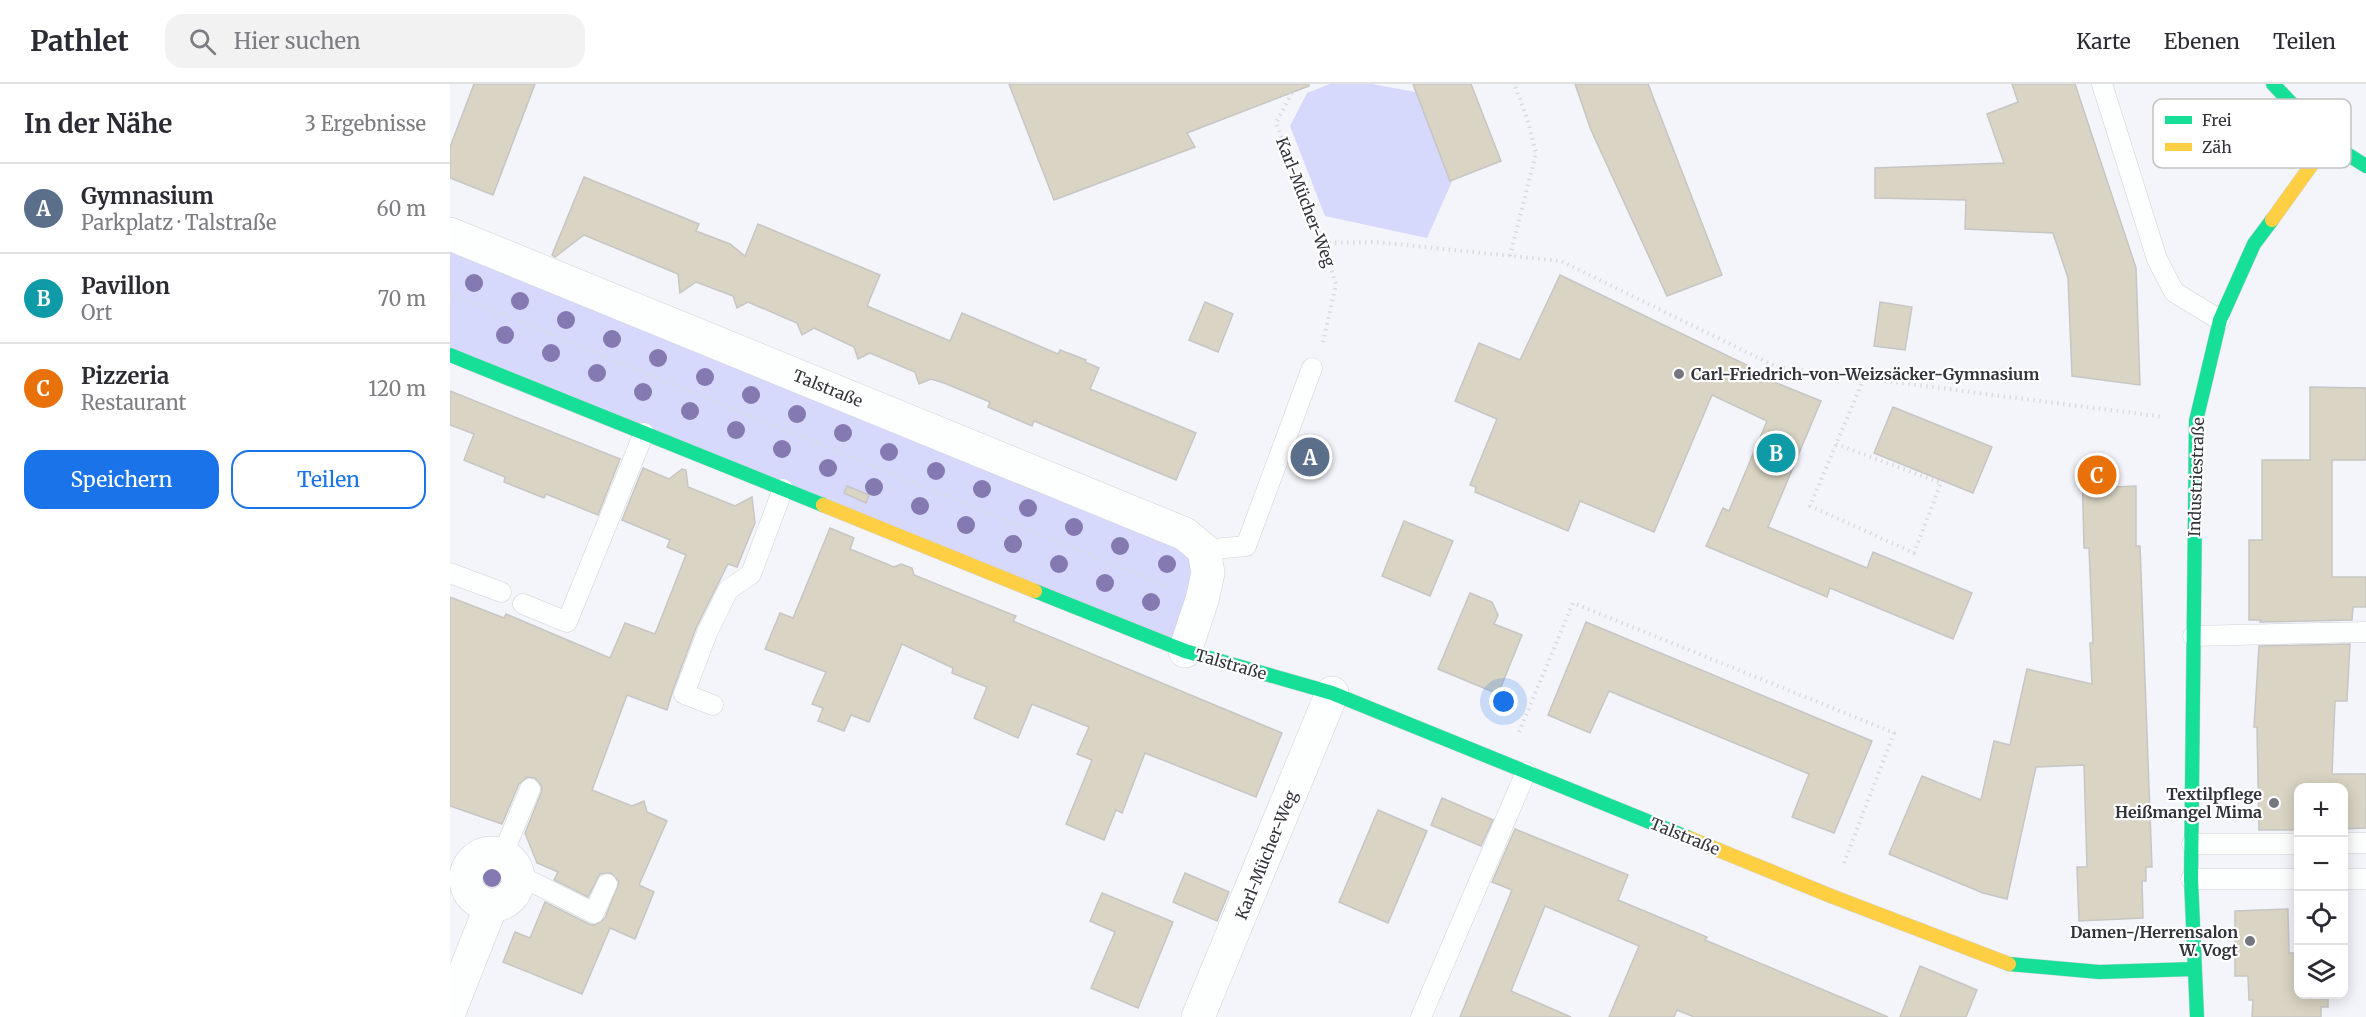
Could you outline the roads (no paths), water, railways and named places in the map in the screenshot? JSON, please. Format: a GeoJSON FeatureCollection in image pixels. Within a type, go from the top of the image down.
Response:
{"type":"FeatureCollection","features":[{"type":"Feature","properties":{"kind":"street"},"geometry":{"type":"LineString","coordinates":[[2273,84],[2287,99]]}},
{"type":"Feature","properties":{"kind":"street"},"geometry":{"type":"LineString","coordinates":[[2351,157],[2366,166]]}},
{"type":"Feature","properties":{"kind":"street","name":"Industriestraße"},"geometry":{"type":"LineString","coordinates":[[2196,1017],[2192,844],[2196,421],[2220,320],[2254,244],[2309,168]]}},
{"type":"Feature","properties":{"kind":"street","name":"Talstraße"},"geometry":{"type":"LineString","coordinates":[[450,234],[1185,534],[1204,550],[1208,573],[1202,600],[1185,651]]}},
{"type":"Feature","properties":{"kind":"street","name":"Talstraße"},"geometry":{"type":"LineString","coordinates":[[450,355],[1185,651],[1332,693],[1831,896],[2008,964],[2099,972],[2194,969]]}},
{"type":"Feature","properties":{"kind":"street","name":"Karl-Mücher-Weg"},"geometry":{"type":"LineString","coordinates":[[1198,1017],[1332,693]]}},
{"type":"Feature","properties":{"kind":"street"},"geometry":{"type":"LineString","coordinates":[[493,852],[509,867],[518,887],[509,900],[491,906],[478,902],[470,894],[466,884],[468,867],[477,857],[493,852]]}},
{"type":"Feature","properties":{"kind":"street"},"geometry":{"type":"LineString","coordinates":[[450,1010],[491,906]]}},
{"type":"Feature","properties":{"kind":"lane"},"geometry":{"type":"LineString","coordinates":[[2102,84],[2157,259],[2174,292],[2220,320]]}},
{"type":"Feature","properties":{"kind":"lane"},"geometry":{"type":"LineString","coordinates":[[1204,550],[1246,546],[1312,368]]}},
{"type":"Feature","properties":{"kind":"lane"},"geometry":{"type":"LineString","coordinates":[[524,604],[567,622],[644,433]]}},
{"type":"Feature","properties":{"kind":"lane"},"geometry":{"type":"LineString","coordinates":[[713,705],[684,694],[707,633],[728,590],[751,574],[783,489]]}},
{"type":"Feature","properties":{"kind":"lane"},"geometry":{"type":"LineString","coordinates":[[450,573],[501,592]]}},
{"type":"Feature","properties":{"kind":"lane"},"geometry":{"type":"LineString","coordinates":[[2193,636],[2366,632]]}},
{"type":"Feature","properties":{"kind":"lane"},"geometry":{"type":"LineString","coordinates":[[1421,1017],[1526,772]]}},
{"type":"Feature","properties":{"kind":"lane"},"geometry":{"type":"LineString","coordinates":[[530,789],[509,867],[530,881],[594,913],[607,884]]}},
{"type":"Feature","properties":{"kind":"lane"},"geometry":{"type":"LineString","coordinates":[[2348,843],[2366,843]]}},
{"type":"Feature","properties":{"kind":"lane"},"geometry":{"type":"LineString","coordinates":[[2192,844],[2294,844]]}},
{"type":"Feature","properties":{"kind":"lane"},"geometry":{"type":"LineString","coordinates":[[2192,879],[2294,879]]}},
{"type":"Feature","properties":{"kind":"lane"},"geometry":{"type":"LineString","coordinates":[[2348,879],[2366,879]]}},
{"type":"Feature","properties":{"kind":"lane"},"geometry":{"type":"LineString","coordinates":[[450,1010],[466,1017]]}},
{"type":"Feature","properties":{"kind":"place","name":"Carl-Friedrich-von-Weizsäcker-Gymnasium"},"geometry":{"type":"Point","coordinates":[1679,374]}},
{"type":"Feature","properties":{"kind":"place","name":"Pavillon"},"geometry":{"type":"Point","coordinates":[1776,453]}},
{"type":"Feature","properties":{"kind":"place","name":"Gymnasium"},"geometry":{"type":"Point","coordinates":[1310,457]}},
{"type":"Feature","properties":{"kind":"place","name":"Pizzeria"},"geometry":{"type":"Point","coordinates":[2097,475]}},
{"type":"Feature","properties":{"kind":"place","name":"Textilpflege Heißmangel Mima"},"geometry":{"type":"Point","coordinates":[2274,803]}},
{"type":"Feature","properties":{"kind":"place","name":"Damen-/Herrensalon W. Vogt"},"geometry":{"type":"Point","coordinates":[2250,941]}}]}
